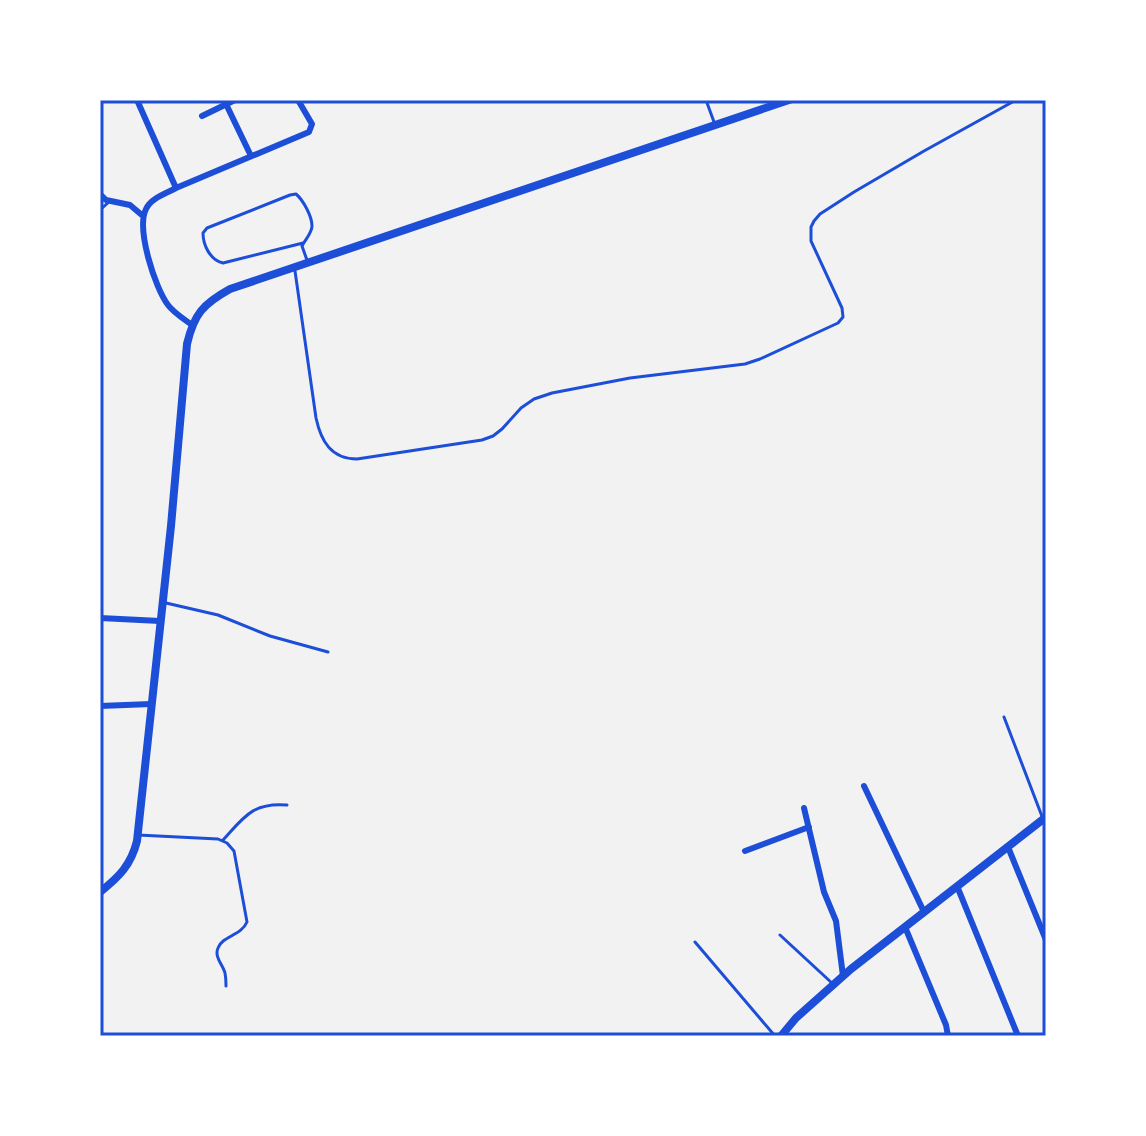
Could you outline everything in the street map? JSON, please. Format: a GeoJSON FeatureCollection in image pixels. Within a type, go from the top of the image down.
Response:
{"type":"FeatureCollection","features":[{"type":"Feature","properties":{"kind":"street"},"geometry":{"type":"LineString","coordinates":[[137,100],[176,188]]}},
{"type":"Feature","properties":{"kind":"street"},"geometry":{"type":"LineString","coordinates":[[202,116],[235,100]]}},
{"type":"Feature","properties":{"kind":"street"},"geometry":{"type":"LineString","coordinates":[[192,325],[171,309],[158,287],[144,239],[143,216],[146,209],[156,198],[176,188],[311,130],[311,121],[298,100]]}},
{"type":"Feature","properties":{"kind":"street"},"geometry":{"type":"LineString","coordinates":[[100,892],[128,866],[138,835],[187,344],[200,311],[212,299],[230,289],[789,100]]}},
{"type":"Feature","properties":{"kind":"street"},"geometry":{"type":"LineString","coordinates":[[226,104],[251,156]]}},
{"type":"Feature","properties":{"kind":"street"},"geometry":{"type":"LineString","coordinates":[[100,194],[110,201],[130,205],[143,216]]}},
{"type":"Feature","properties":{"kind":"street"},"geometry":{"type":"LineString","coordinates":[[100,618],[160,621]]}},
{"type":"Feature","properties":{"kind":"street"},"geometry":{"type":"LineString","coordinates":[[100,706],[151,704]]}},
{"type":"Feature","properties":{"kind":"street"},"geometry":{"type":"LineString","coordinates":[[864,786],[924,912]]}},
{"type":"Feature","properties":{"kind":"street"},"geometry":{"type":"LineString","coordinates":[[804,808],[824,892],[836,921],[843,976]]}},
{"type":"Feature","properties":{"kind":"street"},"geometry":{"type":"LineString","coordinates":[[778,1036],[833,984],[1045,818]]}},
{"type":"Feature","properties":{"kind":"street"},"geometry":{"type":"LineString","coordinates":[[745,851],[809,827]]}},
{"type":"Feature","properties":{"kind":"street"},"geometry":{"type":"LineString","coordinates":[[1008,847],[1046,940]]}},
{"type":"Feature","properties":{"kind":"street"},"geometry":{"type":"LineString","coordinates":[[957,886],[1018,1036]]}},
{"type":"Feature","properties":{"kind":"street"},"geometry":{"type":"LineString","coordinates":[[905,927],[948,1036]]}},
{"type":"Feature","properties":{"kind":"lane"},"geometry":{"type":"LineString","coordinates":[[706,100],[716,126]]}},
{"type":"Feature","properties":{"kind":"lane"},"geometry":{"type":"LineString","coordinates":[[295,267],[316,418],[321,437],[332,452],[344,458],[357,459],[482,440],[502,429],[534,399],[552,393],[630,378],[745,364],[838,323],[843,317],[842,308],[811,241],[814,221],[854,192],[1016,100]]}},
{"type":"Feature","properties":{"kind":"lane"},"geometry":{"type":"LineString","coordinates":[[303,243],[223,263],[211,257],[202,237],[207,228],[296,194],[301,197],[312,227],[303,243],[308,263]]}},
{"type":"Feature","properties":{"kind":"lane"},"geometry":{"type":"LineString","coordinates":[[100,210],[110,201]]}},
{"type":"Feature","properties":{"kind":"lane"},"geometry":{"type":"LineString","coordinates":[[162,602],[218,615],[270,636],[328,652]]}},
{"type":"Feature","properties":{"kind":"lane"},"geometry":{"type":"LineString","coordinates":[[1004,717],[1045,818]]}},
{"type":"Feature","properties":{"kind":"lane"},"geometry":{"type":"LineString","coordinates":[[223,840],[248,812],[267,805],[287,805]]}},
{"type":"Feature","properties":{"kind":"lane"},"geometry":{"type":"LineString","coordinates":[[138,835],[223,840],[234,851],[247,918],[245,927],[218,948],[226,986]]}},
{"type":"Feature","properties":{"kind":"lane"},"geometry":{"type":"LineString","coordinates":[[780,935],[833,984]]}},
{"type":"Feature","properties":{"kind":"lane"},"geometry":{"type":"LineString","coordinates":[[695,942],[778,1036]]}}]}
